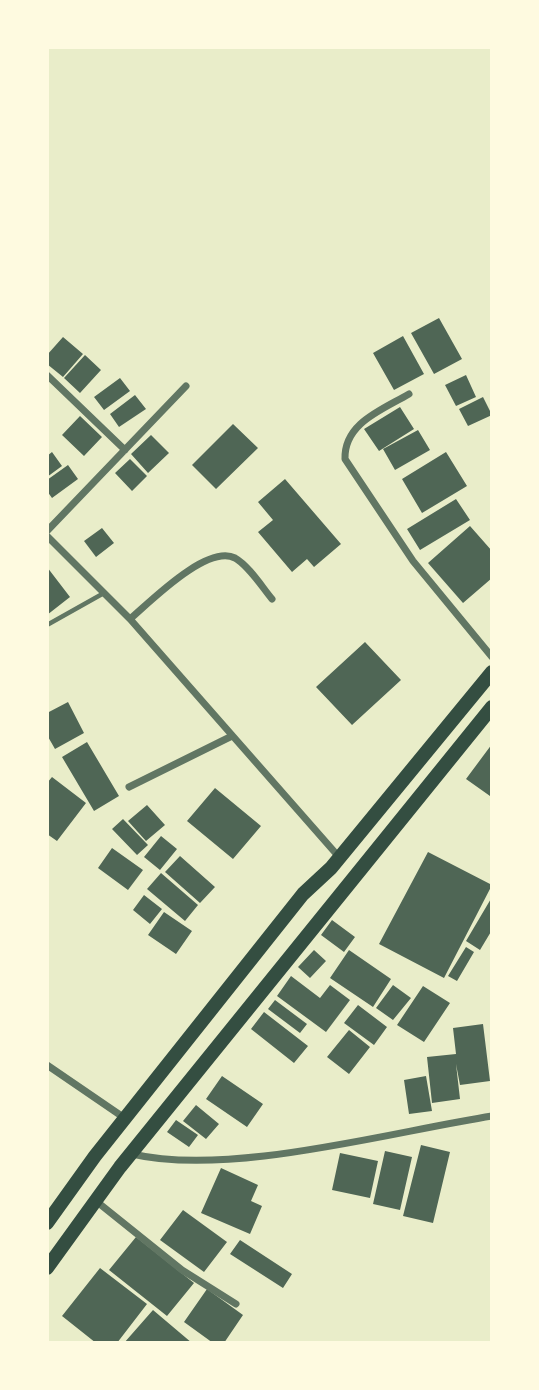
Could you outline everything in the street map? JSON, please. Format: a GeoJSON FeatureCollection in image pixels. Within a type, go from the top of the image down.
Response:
{"type":"FeatureCollection","features":[{"type":"Feature","properties":{"kind":"highway"},"geometry":{"type":"LineString","coordinates":[[47,1223],[95,1156],[303,894],[339,857],[492,672]]}},
{"type":"Feature","properties":{"kind":"highway"},"geometry":{"type":"LineString","coordinates":[[47,1268],[132,1154],[492,708]]}},
{"type":"Feature","properties":{"kind":"highway"},"geometry":{"type":"LineString","coordinates":[[457,714],[472,722],[475,728]]}},
{"type":"Feature","properties":{"kind":"street"},"geometry":{"type":"LineString","coordinates":[[47,375],[125,450]]}},
{"type":"Feature","properties":{"kind":"street"},"geometry":{"type":"LineString","coordinates":[[186,386],[47,533],[130,619],[339,857]]}},
{"type":"Feature","properties":{"kind":"street"},"geometry":{"type":"LineString","coordinates":[[409,394],[357,426],[348,435],[345,459],[413,562],[492,657]]}},
{"type":"Feature","properties":{"kind":"street"},"geometry":{"type":"LineString","coordinates":[[130,619],[192,568],[222,556],[235,558],[272,598]]}},
{"type":"Feature","properties":{"kind":"street"},"geometry":{"type":"LineString","coordinates":[[129,787],[232,736]]}},
{"type":"Feature","properties":{"kind":"street"},"geometry":{"type":"LineString","coordinates":[[47,1065],[126,1120]]}},
{"type":"Feature","properties":{"kind":"street"},"geometry":{"type":"LineString","coordinates":[[132,1154],[156,1159],[236,1157],[321,1146],[492,1116]]}},
{"type":"Feature","properties":{"kind":"street"},"geometry":{"type":"LineString","coordinates":[[96,1200],[182,1270],[236,1304]]}},
{"type":"Feature","properties":{"kind":"lane"},"geometry":{"type":"LineString","coordinates":[[47,625],[105,592]]}},
{"type":"Feature","properties":{"kind":"building"},"geometry":{"type":"Polygon","coordinates":[[[439,318],[462,359],[434,374],[411,333],[439,318]]]}},
{"type":"Feature","properties":{"kind":"building"},"geometry":{"type":"Polygon","coordinates":[[[403,336],[424,374],[394,390],[373,353],[403,336]]]}},
{"type":"Feature","properties":{"kind":"building"},"geometry":{"type":"Polygon","coordinates":[[[63,337],[83,354],[63,377],[47,364],[47,355],[63,337]]]}},
{"type":"Feature","properties":{"kind":"building"},"geometry":{"type":"Polygon","coordinates":[[[85,355],[101,370],[80,393],[64,378],[85,355]]]}},
{"type":"Feature","properties":{"kind":"building"},"geometry":{"type":"Polygon","coordinates":[[[466,375],[476,397],[456,406],[445,385],[466,375]]]}},
{"type":"Feature","properties":{"kind":"building"},"geometry":{"type":"Polygon","coordinates":[[[120,378],[130,391],[104,410],[94,397],[120,378]]]}},
{"type":"Feature","properties":{"kind":"building"},"geometry":{"type":"Polygon","coordinates":[[[135,395],[146,409],[119,427],[110,414],[135,395]]]}},
{"type":"Feature","properties":{"kind":"building"},"geometry":{"type":"Polygon","coordinates":[[[483,397],[492,415],[468,426],[459,409],[483,397]]]}},
{"type":"Feature","properties":{"kind":"building"},"geometry":{"type":"Polygon","coordinates":[[[400,407],[414,429],[379,451],[364,429],[400,407]]]}},
{"type":"Feature","properties":{"kind":"building"},"geometry":{"type":"Polygon","coordinates":[[[80,416],[102,437],[84,456],[62,435],[80,416]]]}},
{"type":"Feature","properties":{"kind":"building"},"geometry":{"type":"Polygon","coordinates":[[[233,424],[258,448],[216,489],[192,465],[233,424]]]}},
{"type":"Feature","properties":{"kind":"building"},"geometry":{"type":"Polygon","coordinates":[[[418,430],[430,450],[395,470],[383,449],[418,430]]]}},
{"type":"Feature","properties":{"kind":"building"},"geometry":{"type":"Polygon","coordinates":[[[151,435],[169,453],[148,473],[131,454],[151,435]]]}},
{"type":"Feature","properties":{"kind":"building"},"geometry":{"type":"Polygon","coordinates":[[[52,452],[62,466],[47,477],[47,456],[52,452]]]}},
{"type":"Feature","properties":{"kind":"building"},"geometry":{"type":"Polygon","coordinates":[[[446,452],[467,486],[422,513],[402,479],[446,452]]]}},
{"type":"Feature","properties":{"kind":"building"},"geometry":{"type":"Polygon","coordinates":[[[130,459],[147,476],[132,491],[115,473],[130,459]]]}},
{"type":"Feature","properties":{"kind":"building"},"geometry":{"type":"Polygon","coordinates":[[[68,465],[78,479],[52,498],[47,491],[47,480],[68,465]]]}},
{"type":"Feature","properties":{"kind":"building"},"geometry":{"type":"Polygon","coordinates":[[[285,479],[341,544],[314,567],[307,559],[292,572],[258,532],[273,520],[258,502],[285,479]]]}},
{"type":"Feature","properties":{"kind":"building"},"geometry":{"type":"Polygon","coordinates":[[[456,499],[470,520],[420,550],[407,529],[456,499]]]}},
{"type":"Feature","properties":{"kind":"building"},"geometry":{"type":"Polygon","coordinates":[[[470,526],[492,551],[492,578],[463,603],[428,563],[470,526]]]}},
{"type":"Feature","properties":{"kind":"building"},"geometry":{"type":"Polygon","coordinates":[[[102,528],[114,543],[96,557],[84,541],[102,528]]]}},
{"type":"Feature","properties":{"kind":"building"},"geometry":{"type":"Polygon","coordinates":[[[47,567],[70,597],[47,615],[47,567]]]}},
{"type":"Feature","properties":{"kind":"building"},"geometry":{"type":"Polygon","coordinates":[[[365,642],[401,680],[352,725],[316,687],[365,642]]]}},
{"type":"Feature","properties":{"kind":"building"},"geometry":{"type":"Polygon","coordinates":[[[68,702],[84,733],[55,749],[47,735],[47,713],[68,702]]]}},
{"type":"Feature","properties":{"kind":"building"},"geometry":{"type":"Polygon","coordinates":[[[87,742],[119,796],[94,811],[62,757],[87,742]]]}},
{"type":"Feature","properties":{"kind":"building"},"geometry":{"type":"Polygon","coordinates":[[[492,744],[492,794],[490,796],[466,779],[492,744]]]}},
{"type":"Feature","properties":{"kind":"building"},"geometry":{"type":"Polygon","coordinates":[[[52,777],[86,803],[57,841],[47,834],[47,783],[52,777]]]}},
{"type":"Feature","properties":{"kind":"building"},"geometry":{"type":"Polygon","coordinates":[[[215,788],[261,826],[233,859],[187,821],[215,788]]]}},
{"type":"Feature","properties":{"kind":"building"},"geometry":{"type":"Polygon","coordinates":[[[147,805],[165,825],[146,841],[128,821],[147,805]]]}},
{"type":"Feature","properties":{"kind":"building"},"geometry":{"type":"Polygon","coordinates":[[[123,819],[148,845],[137,855],[112,829],[123,819]]]}},
{"type":"Feature","properties":{"kind":"building"},"geometry":{"type":"Polygon","coordinates":[[[161,836],[177,849],[160,870],[144,857],[161,836]]]}},
{"type":"Feature","properties":{"kind":"building"},"geometry":{"type":"Polygon","coordinates":[[[112,848],[143,870],[128,890],[98,868],[112,848]]]}},
{"type":"Feature","properties":{"kind":"building"},"geometry":{"type":"Polygon","coordinates":[[[428,852],[492,885],[444,978],[379,944],[428,852]]]}},
{"type":"Feature","properties":{"kind":"building"},"geometry":{"type":"Polygon","coordinates":[[[180,856],[215,887],[200,903],[165,872],[180,856]]]}},
{"type":"Feature","properties":{"kind":"building"},"geometry":{"type":"Polygon","coordinates":[[[161,873],[198,905],[185,921],[147,889],[161,873]]]}},
{"type":"Feature","properties":{"kind":"building"},"geometry":{"type":"Polygon","coordinates":[[[144,895],[162,909],[150,924],[133,910],[144,895]]]}},
{"type":"Feature","properties":{"kind":"building"},"geometry":{"type":"Polygon","coordinates":[[[492,897],[492,930],[480,950],[466,941],[492,897]]]}},
{"type":"Feature","properties":{"kind":"building"},"geometry":{"type":"Polygon","coordinates":[[[164,912],[192,931],[176,954],[148,935],[164,912]]]}},
{"type":"Feature","properties":{"kind":"building"},"geometry":{"type":"Polygon","coordinates":[[[332,920],[355,937],[344,952],[321,935],[332,920]]]}},
{"type":"Feature","properties":{"kind":"building"},"geometry":{"type":"Polygon","coordinates":[[[466,947],[474,952],[457,981],[448,976],[466,947]]]}},
{"type":"Feature","properties":{"kind":"building"},"geometry":{"type":"Polygon","coordinates":[[[314,950],[326,961],[310,978],[298,967],[314,950]]]}},
{"type":"Feature","properties":{"kind":"building"},"geometry":{"type":"Polygon","coordinates":[[[349,950],[391,979],[373,1007],[330,978],[349,950]]]}},
{"type":"Feature","properties":{"kind":"building"},"geometry":{"type":"Polygon","coordinates":[[[291,976],[320,998],[330,985],[350,1000],[326,1032],[277,996],[291,976]]]}},
{"type":"Feature","properties":{"kind":"building"},"geometry":{"type":"Polygon","coordinates":[[[393,985],[411,998],[393,1020],[376,1008],[393,985]]]}},
{"type":"Feature","properties":{"kind":"building"},"geometry":{"type":"Polygon","coordinates":[[[423,986],[450,1003],[424,1042],[397,1025],[423,986]]]}},
{"type":"Feature","properties":{"kind":"building"},"geometry":{"type":"Polygon","coordinates":[[[275,1000],[307,1024],[300,1033],[268,1009],[275,1000]]]}},
{"type":"Feature","properties":{"kind":"building"},"geometry":{"type":"Polygon","coordinates":[[[358,1005],[387,1027],[374,1045],[344,1023],[358,1005]]]}},
{"type":"Feature","properties":{"kind":"building"},"geometry":{"type":"Polygon","coordinates":[[[264,1012],[308,1046],[294,1063],[251,1029],[264,1012]]]}},
{"type":"Feature","properties":{"kind":"building"},"geometry":{"type":"Polygon","coordinates":[[[483,1024],[490,1081],[460,1085],[456,1064],[460,1099],[432,1103],[427,1057],[456,1054],[453,1028],[483,1024]]]}},
{"type":"Feature","properties":{"kind":"building"},"geometry":{"type":"Polygon","coordinates":[[[349,1030],[370,1047],[349,1074],[327,1057],[349,1030]]]}},
{"type":"Feature","properties":{"kind":"building"},"geometry":{"type":"Polygon","coordinates":[[[222,1076],[263,1104],[247,1127],[206,1099],[222,1076]]]}},
{"type":"Feature","properties":{"kind":"building"},"geometry":{"type":"Polygon","coordinates":[[[426,1076],[432,1111],[409,1114],[404,1080],[426,1076]]]}},
{"type":"Feature","properties":{"kind":"building"},"geometry":{"type":"Polygon","coordinates":[[[196,1105],[219,1124],[206,1139],[183,1121],[196,1105]]]}},
{"type":"Feature","properties":{"kind":"building"},"geometry":{"type":"Polygon","coordinates":[[[176,1120],[198,1135],[189,1147],[167,1132],[176,1120]]]}},
{"type":"Feature","properties":{"kind":"building"},"geometry":{"type":"Polygon","coordinates":[[[421,1145],[450,1152],[433,1223],[403,1216],[421,1145]]]}},
{"type":"Feature","properties":{"kind":"building"},"geometry":{"type":"Polygon","coordinates":[[[385,1151],[412,1157],[400,1210],[373,1204],[385,1151]]]}},
{"type":"Feature","properties":{"kind":"building"},"geometry":{"type":"Polygon","coordinates":[[[340,1153],[378,1161],[370,1198],[332,1190],[340,1153]]]}},
{"type":"Feature","properties":{"kind":"building"},"geometry":{"type":"Polygon","coordinates":[[[221,1168],[258,1185],[251,1201],[262,1206],[250,1234],[201,1213],[221,1168]]]}},
{"type":"Feature","properties":{"kind":"building"},"geometry":{"type":"Polygon","coordinates":[[[183,1210],[227,1242],[204,1272],[160,1240],[183,1210]]]}},
{"type":"Feature","properties":{"kind":"building"},"geometry":{"type":"Polygon","coordinates":[[[136,1237],[194,1283],[167,1316],[109,1270],[136,1237]]]}},
{"type":"Feature","properties":{"kind":"building"},"geometry":{"type":"Polygon","coordinates":[[[240,1240],[292,1274],[283,1288],[230,1254],[240,1240]]]}},
{"type":"Feature","properties":{"kind":"building"},"geometry":{"type":"Polygon","coordinates":[[[100,1268],[147,1304],[117,1343],[96,1343],[62,1316],[100,1268]]]}},
{"type":"Feature","properties":{"kind":"building"},"geometry":{"type":"Polygon","coordinates":[[[207,1289],[243,1315],[224,1343],[213,1343],[184,1322],[207,1289]]]}},
{"type":"Feature","properties":{"kind":"building"},"geometry":{"type":"Polygon","coordinates":[[[153,1310],[192,1343],[124,1343],[153,1310]]]}}]}
